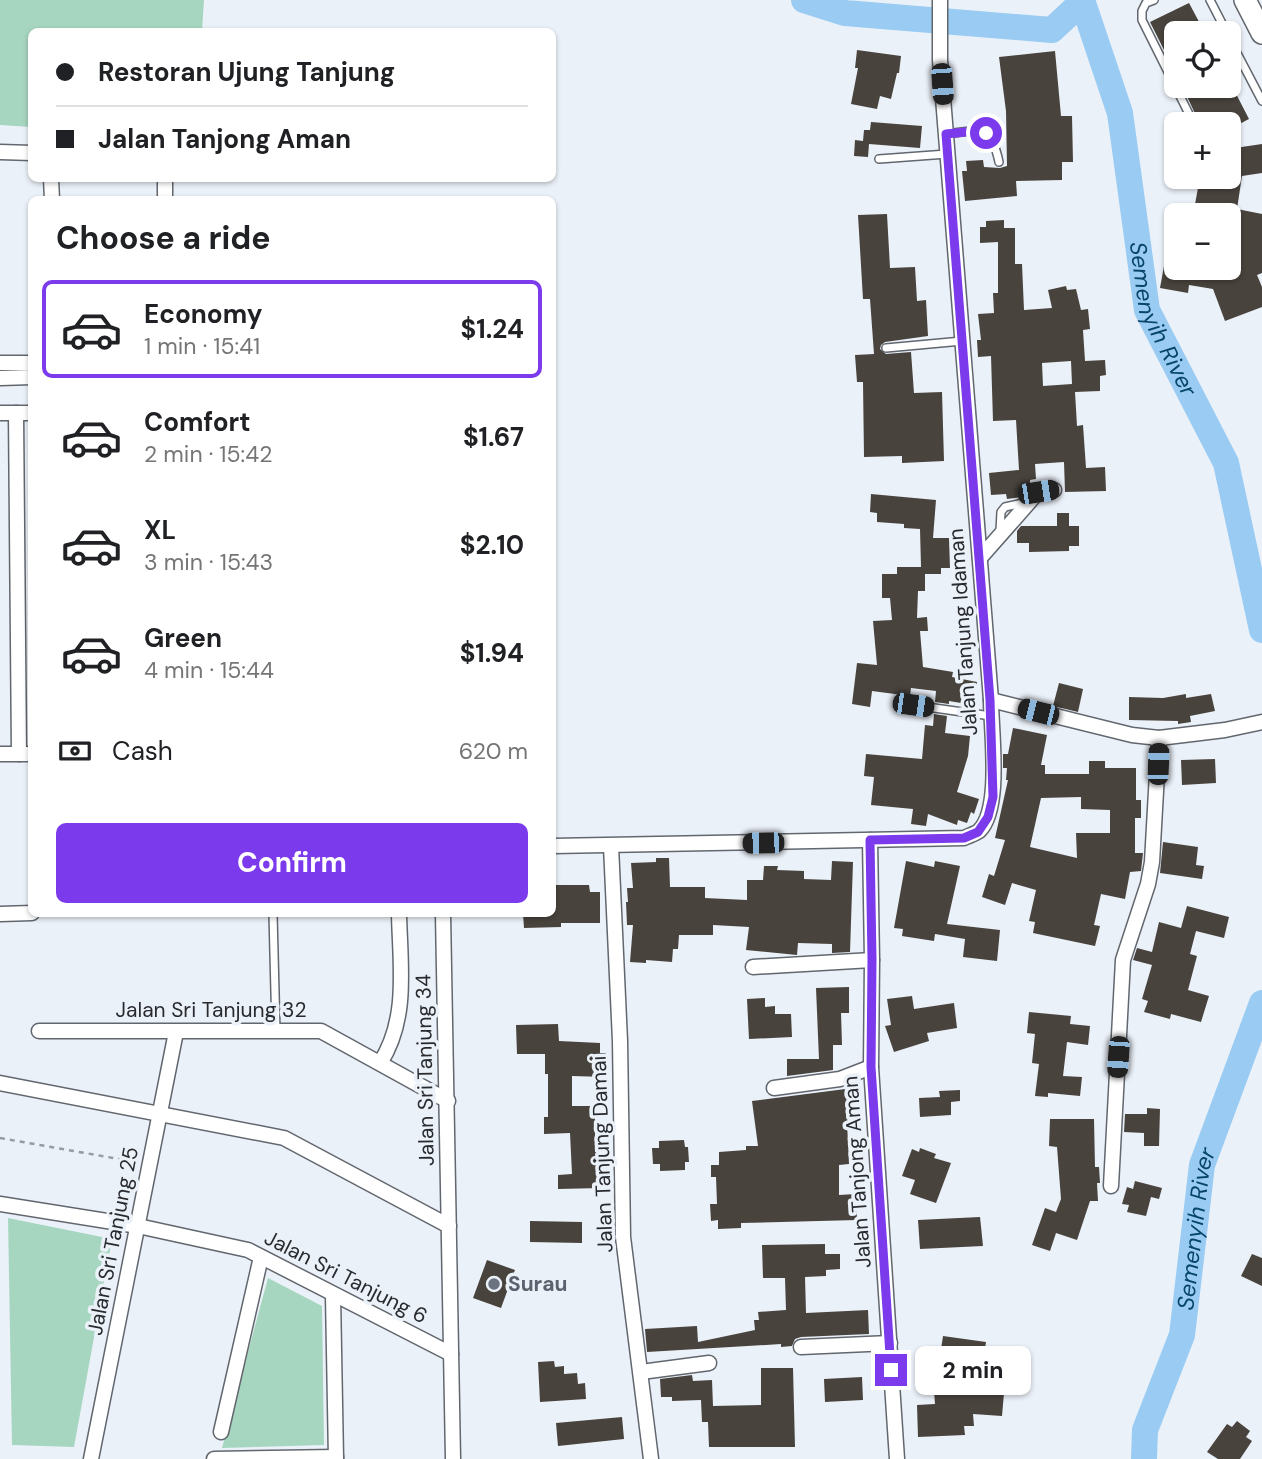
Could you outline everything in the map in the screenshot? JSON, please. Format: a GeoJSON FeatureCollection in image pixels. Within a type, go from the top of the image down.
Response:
{"type":"FeatureCollection","features":[{"type":"Feature","properties":{"kind":"main road"},"geometry":{"type":"LineString","coordinates":[[1245,0],[1262,33]]}},
{"type":"Feature","properties":{"kind":"street","name":"Jalan Tanjung Idaman"},"geometry":{"type":"LineString","coordinates":[[556,846],[964,838],[978,832],[988,817],[993,797],[991,716],[940,60],[940,0]]}},
{"type":"Feature","properties":{"kind":"street"},"geometry":{"type":"LineString","coordinates":[[0,152],[28,153]]}},
{"type":"Feature","properties":{"kind":"street"},"geometry":{"type":"LineString","coordinates":[[0,363],[28,363]]}},
{"type":"Feature","properties":{"kind":"street"},"geometry":{"type":"LineString","coordinates":[[0,377],[28,377]]}},
{"type":"Feature","properties":{"kind":"street"},"geometry":{"type":"LineString","coordinates":[[0,413],[24,413],[25,754],[0,754]]}},
{"type":"Feature","properties":{"kind":"street"},"geometry":{"type":"LineString","coordinates":[[980,558],[1038,492],[1054,490]]}},
{"type":"Feature","properties":{"kind":"street"},"geometry":{"type":"LineString","coordinates":[[990,700],[1132,735],[1159,738],[1225,730],[1262,722]]}},
{"type":"Feature","properties":{"kind":"street"},"geometry":{"type":"LineString","coordinates":[[1111,1186],[1123,960],[1153,862],[1159,738]]}},
{"type":"Feature","properties":{"kind":"street","name":"Jalan Tanjong Aman"},"geometry":{"type":"LineString","coordinates":[[870,840],[871,1067],[897,1459]]}},
{"type":"Feature","properties":{"kind":"street","name":"Jalan Tanjung Damai"},"geometry":{"type":"LineString","coordinates":[[611,846],[620,1041],[623,1237],[651,1459]]}},
{"type":"Feature","properties":{"kind":"street"},"geometry":{"type":"LineString","coordinates":[[0,914],[28,914]]}},
{"type":"Feature","properties":{"kind":"street"},"geometry":{"type":"LineString","coordinates":[[380,1063],[391,1047],[401,1003],[399,917]]}},
{"type":"Feature","properties":{"kind":"street","name":"Jalan Sri Tanjung 34"},"geometry":{"type":"LineString","coordinates":[[443,917],[453,1459]]}},
{"type":"Feature","properties":{"kind":"street"},"geometry":{"type":"LineString","coordinates":[[753,967],[872,960]]}},
{"type":"Feature","properties":{"kind":"street","name":"Jalan Sri Tanjung 32"},"geometry":{"type":"LineString","coordinates":[[39,1031],[326,1033],[448,1101]]}},
{"type":"Feature","properties":{"kind":"street","name":"Jalan Sri Tanjung 25"},"geometry":{"type":"LineString","coordinates":[[91,1459],[176,1032]]}},
{"type":"Feature","properties":{"kind":"street"},"geometry":{"type":"LineString","coordinates":[[774,1088],[840,1079],[871,1067]]}},
{"type":"Feature","properties":{"kind":"street"},"geometry":{"type":"LineString","coordinates":[[0,1083],[284,1138],[449,1226]]}},
{"type":"Feature","properties":{"kind":"street","name":"Jalan Sri Tanjung 6"},"geometry":{"type":"LineString","coordinates":[[0,1204],[138,1226],[248,1250],[333,1296],[451,1354]]}},
{"type":"Feature","properties":{"kind":"street"},"geometry":{"type":"LineString","coordinates":[[221,1432],[261,1257]]}},
{"type":"Feature","properties":{"kind":"street"},"geometry":{"type":"LineString","coordinates":[[214,1459],[336,1458],[333,1296]]}},
{"type":"Feature","properties":{"kind":"street"},"geometry":{"type":"LineString","coordinates":[[801,1347],[890,1343]]}},
{"type":"Feature","properties":{"kind":"street"},"geometry":{"type":"LineString","coordinates":[[641,1372],[709,1363]]}},
{"type":"Feature","properties":{"kind":"lane"},"geometry":{"type":"LineString","coordinates":[[1154,0],[1146,4],[1142,11],[1142,20],[1188,112]]}},
{"type":"Feature","properties":{"kind":"lane"},"geometry":{"type":"LineString","coordinates":[[1210,0],[1221,21]]}},
{"type":"Feature","properties":{"kind":"lane"},"geometry":{"type":"LineString","coordinates":[[1241,60],[1262,101]]}},
{"type":"Feature","properties":{"kind":"lane"},"geometry":{"type":"LineString","coordinates":[[946,134],[975,131],[986,133],[995,141],[999,162]]}},
{"type":"Feature","properties":{"kind":"lane"},"geometry":{"type":"LineString","coordinates":[[879,159],[948,154]]}},
{"type":"Feature","properties":{"kind":"lane"},"geometry":{"type":"LineString","coordinates":[[886,348],[963,341]]}},
{"type":"Feature","properties":{"kind":"lane"},"geometry":{"type":"LineString","coordinates":[[913,705],[991,716]]}},
{"type":"Feature","properties":{"kind":"lane"},"geometry":{"type":"LineString","coordinates":[[273,917],[276,1032]]}},
{"type":"Feature","properties":{"kind":"path"},"geometry":{"type":"LineString","coordinates":[[0,1138],[150,1165]]}},
{"type":"Feature","properties":{"kind":"green space"},"geometry":{"type":"Polygon","coordinates":[[[0,0],[204,0],[202,28],[28,28],[28,127],[0,125],[0,0]]]}},
{"type":"Feature","properties":{"kind":"green space"},"geometry":{"type":"Polygon","coordinates":[[[8,1218],[112,1239],[74,1447],[12,1445],[8,1218]]]}},
{"type":"Feature","properties":{"kind":"green space"},"geometry":{"type":"Polygon","coordinates":[[[268,1278],[322,1306],[324,1445],[222,1448],[268,1278]]]}},
{"type":"Feature","properties":{"kind":"building"},"geometry":{"type":"Polygon","coordinates":[[[1189,3],[1199,21],[1164,21],[1164,50],[1150,22],[1189,3]]]}},
{"type":"Feature","properties":{"kind":"building"},"geometry":{"type":"Polygon","coordinates":[[[857,50],[901,56],[891,99],[880,96],[877,109],[851,104],[858,68],[855,68],[857,50]]]}},
{"type":"Feature","properties":{"kind":"building"},"geometry":{"type":"Polygon","coordinates":[[[1055,51],[1061,116],[1072,116],[1073,162],[1062,162],[1062,180],[1016,181],[1017,196],[965,201],[962,171],[967,171],[966,161],[983,160],[984,167],[1007,166],[1006,111],[999,57],[1055,51]]]}},
{"type":"Feature","properties":{"kind":"building"},"geometry":{"type":"Polygon","coordinates":[[[1188,98],[1238,98],[1249,119],[1241,123],[1241,112],[1194,112],[1188,98]]]}},
{"type":"Feature","properties":{"kind":"building"},"geometry":{"type":"Polygon","coordinates":[[[871,122],[922,126],[920,148],[869,144],[868,157],[854,156],[855,140],[863,141],[864,130],[870,130],[871,122]]]}},
{"type":"Feature","properties":{"kind":"building"},"geometry":{"type":"Polygon","coordinates":[[[1262,144],[1262,173],[1242,176],[1241,183],[1241,147],[1262,144]]]}},
{"type":"Feature","properties":{"kind":"building"},"geometry":{"type":"Polygon","coordinates":[[[1198,189],[1240,189],[1238,203],[1195,203],[1198,189]]]}},
{"type":"Feature","properties":{"kind":"building"},"geometry":{"type":"Polygon","coordinates":[[[1241,210],[1262,214],[1262,273],[1257,275],[1262,287],[1262,307],[1225,321],[1213,289],[1189,285],[1188,293],[1160,288],[1164,266],[1164,280],[1241,280],[1241,210]]]}},
{"type":"Feature","properties":{"kind":"building"},"geometry":{"type":"Polygon","coordinates":[[[887,214],[890,268],[915,267],[917,301],[926,300],[928,336],[885,342],[880,349],[886,354],[911,352],[914,393],[942,392],[944,461],[902,463],[902,456],[864,457],[863,382],[857,382],[855,355],[874,354],[870,299],[863,299],[858,215],[887,214]]]}},
{"type":"Feature","properties":{"kind":"building"},"geometry":{"type":"Polygon","coordinates":[[[1004,220],[1004,228],[1015,228],[1015,264],[1022,264],[1024,310],[1052,308],[1048,290],[1066,286],[1067,290],[1076,289],[1081,310],[1088,309],[1090,329],[1083,330],[1085,361],[1105,360],[1106,375],[1100,376],[1100,391],[1075,392],[1077,426],[1083,425],[1086,468],[1105,467],[1106,491],[1065,492],[1064,462],[1035,464],[1036,479],[1030,480],[1030,486],[1021,497],[1007,499],[1006,494],[991,495],[989,473],[1019,470],[1016,420],[993,421],[991,356],[978,357],[977,340],[981,340],[978,314],[994,313],[993,293],[998,293],[998,242],[980,243],[980,227],[986,227],[986,221],[1004,220]],[[1071,361],[1042,363],[1043,386],[1072,384],[1071,361]]]}},
{"type":"Feature","properties":{"kind":"building"},"geometry":{"type":"Polygon","coordinates":[[[871,494],[936,500],[933,538],[949,538],[950,568],[941,568],[941,574],[925,574],[925,591],[918,591],[917,618],[927,617],[928,631],[920,631],[923,667],[953,672],[952,677],[977,682],[973,705],[935,702],[936,691],[911,688],[910,696],[872,691],[870,707],[852,704],[857,663],[877,665],[873,621],[892,620],[890,598],[882,598],[882,574],[897,574],[897,567],[921,567],[920,529],[904,528],[904,524],[877,522],[877,513],[870,512],[871,494]]]}},
{"type":"Feature","properties":{"kind":"building"},"geometry":{"type":"Polygon","coordinates":[[[1057,513],[1069,513],[1069,526],[1079,526],[1079,546],[1069,546],[1069,551],[1029,552],[1029,543],[1017,543],[1017,531],[1021,526],[1057,526],[1057,513]]]}},
{"type":"Feature","properties":{"kind":"building"},"geometry":{"type":"Polygon","coordinates":[[[1059,683],[1083,689],[1078,712],[1053,706],[1059,683]]]}},
{"type":"Feature","properties":{"kind":"building"},"geometry":{"type":"Polygon","coordinates":[[[1186,694],[1186,698],[1211,694],[1215,711],[1190,716],[1191,722],[1178,724],[1178,721],[1129,720],[1129,697],[1163,698],[1186,694]]]}},
{"type":"Feature","properties":{"kind":"building"},"geometry":{"type":"Polygon","coordinates":[[[934,714],[947,716],[945,733],[970,736],[968,756],[957,792],[979,799],[974,814],[971,812],[967,823],[958,820],[957,825],[928,814],[926,826],[911,824],[913,809],[871,805],[874,777],[864,776],[866,754],[922,759],[925,725],[933,726],[934,714]]]}},
{"type":"Feature","properties":{"kind":"building"},"geometry":{"type":"Polygon","coordinates":[[[1013,728],[1047,735],[1041,765],[1045,765],[1045,774],[1089,774],[1089,761],[1105,761],[1105,768],[1136,768],[1136,800],[1141,800],[1141,818],[1135,818],[1135,853],[1143,853],[1141,871],[1130,872],[1125,899],[1101,894],[1094,925],[1100,926],[1095,946],[1033,933],[1035,922],[1029,921],[1036,890],[1012,883],[1005,905],[982,897],[989,874],[994,876],[1005,840],[995,838],[1008,780],[1007,768],[1003,768],[1003,754],[1008,754],[1013,728]],[[1081,797],[1041,798],[1030,847],[1077,858],[1076,833],[1110,833],[1110,810],[1081,809],[1081,797]]]}},
{"type":"Feature","properties":{"kind":"building"},"geometry":{"type":"Polygon","coordinates":[[[1215,759],[1216,783],[1182,785],[1181,760],[1215,759]]]}},
{"type":"Feature","properties":{"kind":"building"},"geometry":{"type":"Polygon","coordinates":[[[1163,842],[1198,847],[1196,865],[1204,866],[1202,879],[1160,873],[1163,842]]]}},
{"type":"Feature","properties":{"kind":"building"},"geometry":{"type":"Polygon","coordinates":[[[656,858],[669,858],[670,887],[705,887],[705,898],[747,900],[747,880],[763,880],[764,866],[778,866],[777,870],[804,871],[804,879],[831,880],[832,861],[853,862],[850,952],[832,953],[832,944],[798,943],[797,955],[746,950],[749,927],[713,925],[713,935],[679,935],[678,949],[673,949],[672,962],[630,962],[633,925],[627,925],[626,902],[627,888],[633,888],[631,863],[656,862],[656,858]]]}},
{"type":"Feature","properties":{"kind":"building"},"geometry":{"type":"Polygon","coordinates":[[[906,861],[934,867],[935,861],[960,866],[947,924],[1000,930],[997,961],[963,957],[965,939],[935,934],[934,941],[902,936],[903,929],[894,928],[906,861]]]}},
{"type":"Feature","properties":{"kind":"building"},"geometry":{"type":"Polygon","coordinates":[[[556,885],[589,885],[590,892],[600,892],[600,923],[561,923],[561,927],[524,928],[523,917],[556,917],[556,885]]]}},
{"type":"Feature","properties":{"kind":"building"},"geometry":{"type":"Polygon","coordinates":[[[1187,906],[1229,917],[1224,938],[1196,931],[1190,954],[1197,956],[1188,990],[1209,996],[1201,1022],[1171,1014],[1170,1019],[1144,1012],[1148,1001],[1142,999],[1152,965],[1133,960],[1137,948],[1152,952],[1159,922],[1181,928],[1187,906]]]}},
{"type":"Feature","properties":{"kind":"building"},"geometry":{"type":"Polygon","coordinates":[[[849,987],[849,1013],[841,1013],[842,1045],[833,1045],[833,1070],[787,1076],[787,1059],[819,1059],[816,988],[849,987]]]}},
{"type":"Feature","properties":{"kind":"building"},"geometry":{"type":"Polygon","coordinates":[[[912,996],[914,1009],[954,1003],[957,1028],[927,1033],[929,1041],[894,1052],[885,1026],[891,1025],[887,999],[912,996]]]}},
{"type":"Feature","properties":{"kind":"building"},"geometry":{"type":"Polygon","coordinates":[[[765,998],[765,1007],[775,1006],[775,1014],[791,1014],[792,1037],[749,1039],[747,999],[765,998]]]}},
{"type":"Feature","properties":{"kind":"building"},"geometry":{"type":"Polygon","coordinates":[[[1029,1012],[1071,1016],[1070,1024],[1090,1026],[1088,1045],[1067,1042],[1063,1076],[1082,1077],[1080,1096],[1048,1093],[1048,1097],[1035,1096],[1039,1064],[1032,1063],[1035,1034],[1027,1033],[1029,1012]]]}},
{"type":"Feature","properties":{"kind":"building"},"geometry":{"type":"Polygon","coordinates":[[[558,1024],[559,1041],[600,1043],[600,1053],[606,1053],[606,1077],[572,1076],[572,1106],[595,1106],[595,1152],[601,1152],[602,1188],[558,1189],[558,1175],[572,1174],[570,1133],[544,1134],[544,1117],[548,1117],[545,1054],[517,1054],[516,1025],[558,1024]]]}},
{"type":"Feature","properties":{"kind":"building"},"geometry":{"type":"Polygon","coordinates":[[[853,1088],[857,1121],[847,1122],[849,1164],[839,1165],[839,1195],[856,1194],[857,1220],[741,1223],[741,1228],[718,1229],[718,1220],[711,1221],[710,1204],[717,1204],[716,1177],[711,1177],[711,1165],[719,1165],[719,1152],[746,1150],[746,1146],[758,1146],[752,1101],[853,1088]]]}},
{"type":"Feature","properties":{"kind":"building"},"geometry":{"type":"Polygon","coordinates":[[[960,1090],[960,1101],[951,1102],[951,1115],[920,1117],[919,1098],[940,1097],[939,1091],[960,1090]]]}},
{"type":"Feature","properties":{"kind":"building"},"geometry":{"type":"Polygon","coordinates":[[[1147,1108],[1160,1109],[1159,1146],[1144,1146],[1144,1133],[1124,1132],[1125,1114],[1147,1114],[1147,1108]]]}},
{"type":"Feature","properties":{"kind":"building"},"geometry":{"type":"Polygon","coordinates":[[[1050,1119],[1094,1119],[1095,1167],[1099,1167],[1100,1183],[1097,1183],[1098,1201],[1090,1201],[1077,1240],[1056,1233],[1050,1251],[1032,1245],[1045,1208],[1056,1212],[1061,1199],[1057,1147],[1049,1146],[1050,1119]]]}},
{"type":"Feature","properties":{"kind":"building"},"geometry":{"type":"Polygon","coordinates":[[[684,1140],[685,1147],[688,1147],[689,1162],[685,1162],[685,1170],[660,1171],[660,1164],[653,1164],[652,1148],[659,1148],[659,1141],[684,1140]]]}},
{"type":"Feature","properties":{"kind":"building"},"geometry":{"type":"Polygon","coordinates":[[[920,1148],[936,1154],[934,1158],[951,1163],[936,1203],[910,1194],[915,1180],[902,1176],[912,1149],[919,1152],[920,1148]]]}},
{"type":"Feature","properties":{"kind":"building"},"geometry":{"type":"Polygon","coordinates":[[[1135,1181],[1162,1188],[1159,1199],[1151,1197],[1146,1216],[1127,1212],[1129,1205],[1122,1204],[1127,1187],[1133,1189],[1135,1181]]]}},
{"type":"Feature","properties":{"kind":"building"},"geometry":{"type":"Polygon","coordinates":[[[980,1217],[983,1246],[920,1249],[918,1220],[980,1217]]]}},
{"type":"Feature","properties":{"kind":"building"},"geometry":{"type":"Polygon","coordinates":[[[530,1221],[582,1222],[582,1243],[530,1242],[530,1221]]]}},
{"type":"Feature","properties":{"kind":"building"},"geometry":{"type":"Polygon","coordinates":[[[825,1244],[825,1254],[840,1254],[840,1269],[826,1270],[826,1276],[805,1277],[806,1313],[868,1310],[869,1334],[801,1337],[795,1339],[792,1346],[781,1347],[781,1344],[647,1352],[645,1329],[697,1326],[698,1342],[755,1330],[754,1320],[759,1320],[758,1312],[786,1310],[785,1278],[763,1278],[762,1245],[825,1244]]]}},
{"type":"Feature","properties":{"kind":"building"},"geometry":{"type":"Polygon","coordinates":[[[1252,1254],[1262,1258],[1262,1286],[1241,1276],[1252,1254]]]}},
{"type":"Feature","properties":{"kind":"building","name":"Surau"},"geometry":{"type":"Polygon","coordinates":[[[487,1260],[515,1270],[501,1308],[473,1298],[487,1260]]]}},
{"type":"Feature","properties":{"kind":"building"},"geometry":{"type":"Polygon","coordinates":[[[943,1336],[986,1342],[983,1362],[940,1356],[943,1336]]]}},
{"type":"Feature","properties":{"kind":"building"},"geometry":{"type":"Polygon","coordinates":[[[554,1361],[555,1367],[564,1366],[564,1374],[577,1373],[578,1384],[585,1383],[586,1399],[540,1402],[538,1362],[554,1361]]]}},
{"type":"Feature","properties":{"kind":"building"},"geometry":{"type":"Polygon","coordinates":[[[761,1368],[793,1368],[795,1447],[709,1447],[708,1422],[702,1422],[701,1400],[672,1401],[672,1397],[661,1397],[660,1379],[692,1375],[693,1381],[712,1380],[713,1406],[761,1405],[761,1368]]]}},
{"type":"Feature","properties":{"kind":"building"},"geometry":{"type":"Polygon","coordinates":[[[862,1377],[863,1400],[825,1402],[824,1379],[862,1377]]]}},
{"type":"Feature","properties":{"kind":"building"},"geometry":{"type":"Polygon","coordinates":[[[934,1391],[1004,1393],[1002,1416],[973,1414],[974,1426],[964,1426],[965,1435],[918,1437],[917,1405],[935,1404],[934,1391]]]}},
{"type":"Feature","properties":{"kind":"building"},"geometry":{"type":"Polygon","coordinates":[[[622,1417],[624,1439],[558,1446],[556,1423],[622,1417]]]}},
{"type":"Feature","properties":{"kind":"building"},"geometry":{"type":"Polygon","coordinates":[[[1237,1421],[1250,1431],[1246,1437],[1252,1441],[1240,1459],[1218,1459],[1207,1452],[1227,1424],[1232,1427],[1237,1421]]]}},
{"type":"Feature","properties":{"kind":"waterway"},"geometry":{"type":"LineString","coordinates":[[804,0],[845,13],[1052,30],[1082,2]]}},
{"type":"Feature","properties":{"kind":"waterway","name":"Semenyih River"},"geometry":{"type":"LineString","coordinates":[[1082,0],[1120,113],[1147,310],[1226,463],[1262,630]]}},
{"type":"Feature","properties":{"kind":"waterway","name":"Semenyih River"},"geometry":{"type":"LineString","coordinates":[[1144,1459],[1145,1430],[1182,1335],[1202,1165],[1262,1003]]}},
{"type":"Feature","properties":{"kind":"place","name":"Surau"},"geometry":{"type":"Point","coordinates":[494,1284]}},
{"type":"Feature","properties":{"kind":"route"},"geometry":{"type":"LineString","coordinates":[[891,1370],[871,1067],[870,840],[964,838],[978,832],[988,817],[993,797],[990,700],[980,558],[946,134],[975,131],[986,133]]}}]}
